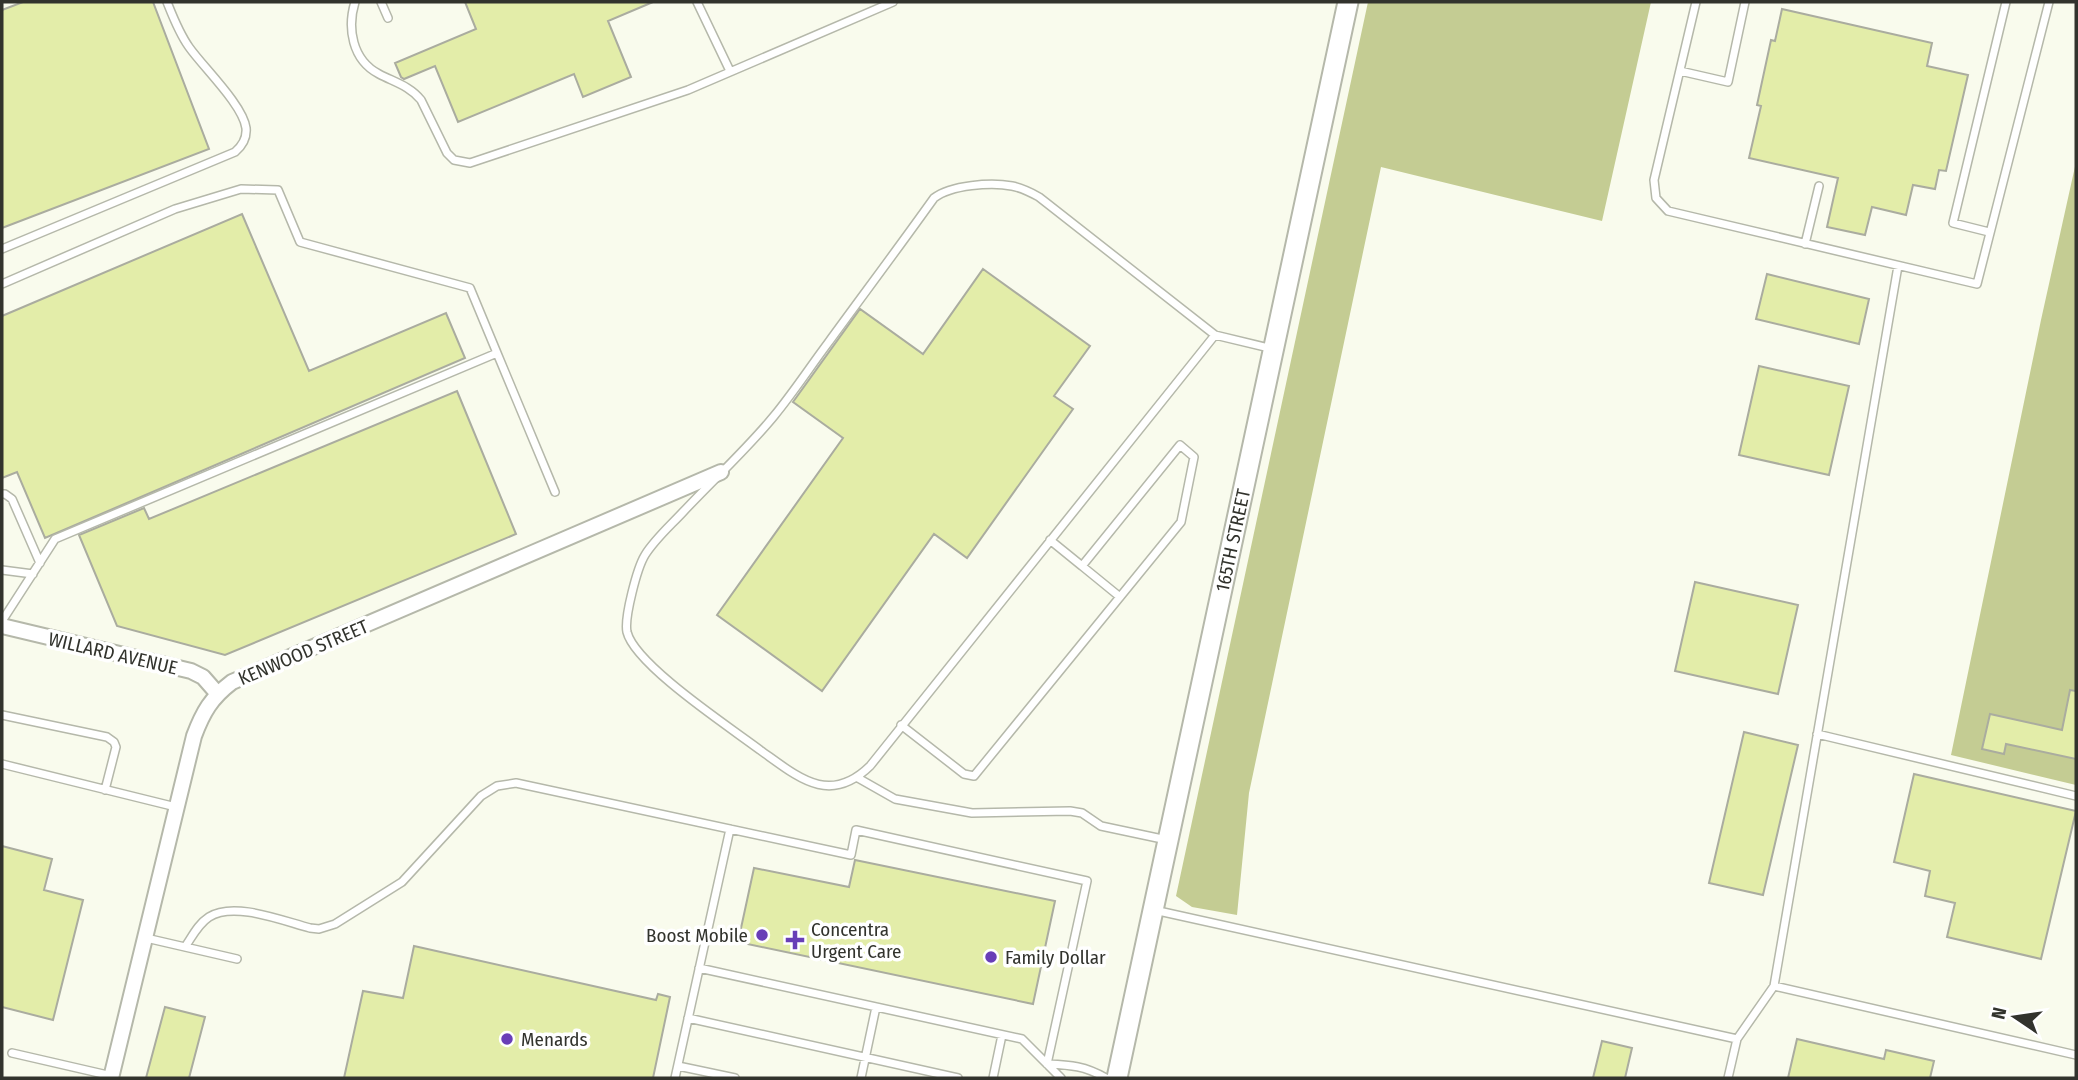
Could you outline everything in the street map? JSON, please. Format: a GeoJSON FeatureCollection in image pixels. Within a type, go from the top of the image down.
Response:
{"type":"FeatureCollection","features":[{"type":"Feature","properties":{"kind":"main road","name":"165TH STREET"},"geometry":{"type":"LineString","coordinates":[[1117,1078],[1348,2]]}},
{"type":"Feature","properties":{"kind":"street","name":"KENWOOD STREET"},"geometry":{"type":"LineString","coordinates":[[112,1077],[194,736],[202,714],[217,693],[232,682],[721,472]]}},
{"type":"Feature","properties":{"kind":"street","name":"WILLARD AVENUE"},"geometry":{"type":"LineString","coordinates":[[2,623],[191,671],[203,677],[217,693]]}},
{"type":"Feature","properties":{"kind":"lane"},"geometry":{"type":"LineString","coordinates":[[2,249],[236,152],[242,146],[246,136],[243,117],[189,47],[167,2]]}},
{"type":"Feature","properties":{"kind":"lane"},"geometry":{"type":"LineString","coordinates":[[355,2],[351,14],[351,31],[355,48],[362,60],[377,73],[416,93],[447,153],[454,160],[463,163],[470,163],[688,90],[893,2]]}},
{"type":"Feature","properties":{"kind":"lane"},"geometry":{"type":"LineString","coordinates":[[381,2],[388,18]]}},
{"type":"Feature","properties":{"kind":"lane"},"geometry":{"type":"LineString","coordinates":[[697,2],[730,71]]}},
{"type":"Feature","properties":{"kind":"lane"},"geometry":{"type":"LineString","coordinates":[[1696,2],[1654,180],[1656,198],[1668,211],[1977,284],[2049,2]]}},
{"type":"Feature","properties":{"kind":"lane"},"geometry":{"type":"LineString","coordinates":[[1680,71],[1728,82],[1745,2]]}},
{"type":"Feature","properties":{"kind":"lane"},"geometry":{"type":"LineString","coordinates":[[1989,232],[1952,223],[2004,2]]}},
{"type":"Feature","properties":{"kind":"lane"},"geometry":{"type":"LineString","coordinates":[[1214,335],[858,778],[831,786],[817,785],[793,774],[672,685],[633,645],[628,636],[627,618],[638,569],[644,557],[654,543],[774,416],[934,198],[941,193],[951,189],[995,185],[1022,189],[1039,197],[1214,335],[1274,349]]}},
{"type":"Feature","properties":{"kind":"lane"},"geometry":{"type":"LineString","coordinates":[[1805,243],[1819,186]]}},
{"type":"Feature","properties":{"kind":"lane"},"geometry":{"type":"LineString","coordinates":[[2,284],[175,209],[242,189],[278,190],[300,242],[470,288],[555,492]]}},
{"type":"Feature","properties":{"kind":"lane"},"geometry":{"type":"LineString","coordinates":[[1728,1078],[1737,1039],[1774,986],[1898,266]]}},
{"type":"Feature","properties":{"kind":"lane"},"geometry":{"type":"LineString","coordinates":[[2,623],[55,539],[497,354]]}},
{"type":"Feature","properties":{"kind":"lane"},"geometry":{"type":"LineString","coordinates":[[901,726],[964,774],[974,776],[1181,522],[1194,457],[1180,445],[1082,566]]}},
{"type":"Feature","properties":{"kind":"lane"},"geometry":{"type":"LineString","coordinates":[[2,494],[12,499],[40,563]]}},
{"type":"Feature","properties":{"kind":"lane"},"geometry":{"type":"LineString","coordinates":[[1050,540],[1120,597]]}},
{"type":"Feature","properties":{"kind":"lane"},"geometry":{"type":"LineString","coordinates":[[2,570],[33,574]]}},
{"type":"Feature","properties":{"kind":"lane"},"geometry":{"type":"LineString","coordinates":[[2,715],[107,737],[116,747],[105,790]]}},
{"type":"Feature","properties":{"kind":"lane"},"geometry":{"type":"LineString","coordinates":[[1818,734],[2076,796]]}},
{"type":"Feature","properties":{"kind":"lane"},"geometry":{"type":"LineString","coordinates":[[2,764],[176,807]]}},
{"type":"Feature","properties":{"kind":"lane"},"geometry":{"type":"LineString","coordinates":[[858,778],[895,799],[979,813],[1070,811],[1082,813],[1101,826],[1168,840]]}},
{"type":"Feature","properties":{"kind":"lane"},"geometry":{"type":"LineString","coordinates":[[185,947],[207,918],[225,911],[243,912],[310,928],[319,929],[335,924],[402,882],[481,796],[497,786],[516,783],[850,855],[856,830],[1087,881],[1047,1064]]}},
{"type":"Feature","properties":{"kind":"lane"},"geometry":{"type":"LineString","coordinates":[[675,1078],[730,829]]}},
{"type":"Feature","properties":{"kind":"lane"},"geometry":{"type":"LineString","coordinates":[[1154,910],[1737,1039]]}},
{"type":"Feature","properties":{"kind":"lane"},"geometry":{"type":"LineString","coordinates":[[145,938],[237,960]]}},
{"type":"Feature","properties":{"kind":"lane"},"geometry":{"type":"LineString","coordinates":[[699,968],[1022,1039],[1061,1078]]}},
{"type":"Feature","properties":{"kind":"lane"},"geometry":{"type":"LineString","coordinates":[[1774,986],[2076,1055]]}},
{"type":"Feature","properties":{"kind":"lane"},"geometry":{"type":"LineString","coordinates":[[861,1078],[876,1007]]}},
{"type":"Feature","properties":{"kind":"lane"},"geometry":{"type":"LineString","coordinates":[[688,1018],[958,1078]]}},
{"type":"Feature","properties":{"kind":"lane"},"geometry":{"type":"LineString","coordinates":[[993,1078],[1002,1035]]}},
{"type":"Feature","properties":{"kind":"lane"},"geometry":{"type":"LineString","coordinates":[[12,1053],[112,1077]]}},
{"type":"Feature","properties":{"kind":"lane"},"geometry":{"type":"LineString","coordinates":[[1047,1064],[1075,1065],[1091,1069],[1106,1078]]}},
{"type":"Feature","properties":{"kind":"lane"},"geometry":{"type":"LineString","coordinates":[[678,1066],[735,1078]]}},
{"type":"Feature","properties":{"kind":"green space"},"geometry":{"type":"Polygon","coordinates":[[[1368,2],[1651,2],[1602,221],[1381,167],[1249,793],[1237,915],[1192,907],[1176,896],[1368,2]]]}},
{"type":"Feature","properties":{"kind":"green space"},"geometry":{"type":"Polygon","coordinates":[[[2076,162],[2076,785],[1951,755],[2076,162]]]}},
{"type":"Feature","properties":{"kind":"building"},"geometry":{"type":"Polygon","coordinates":[[[23,2],[153,2],[209,149],[2,228],[2,10],[23,2]]]}},
{"type":"Feature","properties":{"kind":"building"},"geometry":{"type":"Polygon","coordinates":[[[465,2],[653,2],[608,21],[631,77],[583,97],[574,74],[458,122],[435,66],[404,79],[395,63],[476,29],[465,2]]]}},
{"type":"Feature","properties":{"kind":"building"},"geometry":{"type":"Polygon","coordinates":[[[1782,9],[1932,43],[1927,66],[1968,75],[1946,171],[1939,170],[1935,189],[1913,185],[1906,215],[1872,207],[1865,235],[1827,227],[1838,178],[1749,158],[1761,106],[1757,105],[1771,40],[1775,41],[1782,9]]]}},
{"type":"Feature","properties":{"kind":"building"},"geometry":{"type":"Polygon","coordinates":[[[242,214],[309,371],[446,313],[465,358],[45,538],[17,472],[2,478],[2,316],[242,214]]]}},
{"type":"Feature","properties":{"kind":"building"},"geometry":{"type":"Polygon","coordinates":[[[983,269],[1090,346],[1054,396],[1073,409],[967,558],[934,534],[822,691],[717,615],[843,438],[793,402],[860,309],[923,354],[983,269]]]}},
{"type":"Feature","properties":{"kind":"building"},"geometry":{"type":"Polygon","coordinates":[[[1767,274],[1869,299],[1859,344],[1756,319],[1767,274]]]}},
{"type":"Feature","properties":{"kind":"building"},"geometry":{"type":"Polygon","coordinates":[[[1759,366],[1849,386],[1829,475],[1739,455],[1759,366]]]}},
{"type":"Feature","properties":{"kind":"building"},"geometry":{"type":"Polygon","coordinates":[[[457,391],[516,534],[225,655],[117,626],[79,535],[144,508],[149,519],[457,391]]]}},
{"type":"Feature","properties":{"kind":"building"},"geometry":{"type":"Polygon","coordinates":[[[1695,582],[1798,605],[1778,694],[1675,671],[1695,582]]]}},
{"type":"Feature","properties":{"kind":"building"},"geometry":{"type":"Polygon","coordinates":[[[2070,690],[2076,691],[2076,759],[2006,744],[2004,754],[1982,749],[1990,714],[2062,730],[2070,690]]]}},
{"type":"Feature","properties":{"kind":"building"},"geometry":{"type":"Polygon","coordinates":[[[1744,732],[1798,745],[1763,895],[1709,883],[1744,732]]]}},
{"type":"Feature","properties":{"kind":"building"},"geometry":{"type":"Polygon","coordinates":[[[1914,774],[2076,811],[2041,959],[1947,937],[1955,903],[1925,896],[1930,871],[1894,862],[1914,774]]]}},
{"type":"Feature","properties":{"kind":"building"},"geometry":{"type":"Polygon","coordinates":[[[2,846],[52,859],[44,890],[83,900],[53,1020],[2,1007],[2,846]]]}},
{"type":"Feature","properties":{"kind":"building"},"geometry":{"type":"Polygon","coordinates":[[[855,860],[1055,901],[1033,1004],[738,942],[754,868],[849,887],[855,860]]]}},
{"type":"Feature","properties":{"kind":"building","name":"Menards"},"geometry":{"type":"Polygon","coordinates":[[[414,946],[656,1000],[658,994],[670,997],[653,1078],[344,1078],[363,991],[403,998],[414,946]]]}},
{"type":"Feature","properties":{"kind":"building"},"geometry":{"type":"Polygon","coordinates":[[[165,1007],[205,1017],[189,1078],[146,1078],[165,1007]]]}},
{"type":"Feature","properties":{"kind":"building"},"geometry":{"type":"Polygon","coordinates":[[[1797,1039],[1884,1059],[1886,1050],[1934,1061],[1930,1078],[1788,1078],[1797,1039]]]}},
{"type":"Feature","properties":{"kind":"building"},"geometry":{"type":"Polygon","coordinates":[[[1602,1041],[1632,1048],[1625,1078],[1593,1078],[1602,1041]]]}},
{"type":"Feature","properties":{"kind":"place","name":"Boost Mobile"},"geometry":{"type":"Point","coordinates":[762,935]}},
{"type":"Feature","properties":{"kind":"place","name":"Concentra Urgent Care"},"geometry":{"type":"Point","coordinates":[795,940]}},
{"type":"Feature","properties":{"kind":"place","name":"Family Dollar"},"geometry":{"type":"Point","coordinates":[991,957]}},
{"type":"Feature","properties":{"kind":"place","name":"Menards"},"geometry":{"type":"Point","coordinates":[507,1039]}}]}
